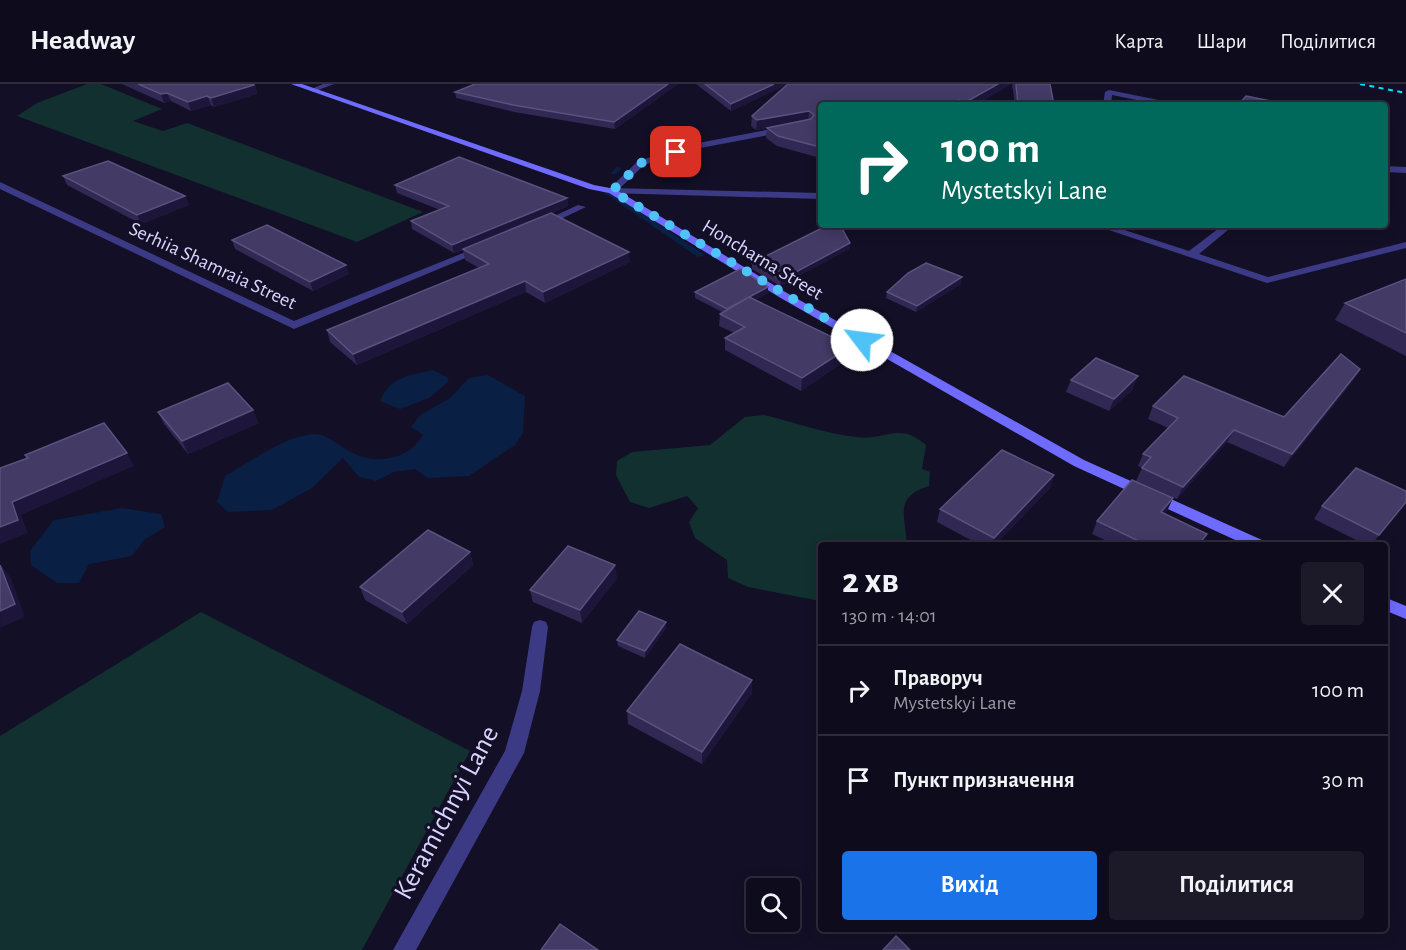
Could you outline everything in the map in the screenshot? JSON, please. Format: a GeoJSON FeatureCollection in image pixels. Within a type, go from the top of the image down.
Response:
{"type":"FeatureCollection","features":[{"type":"Feature","properties":{"kind":"street","name":"Honcharna Street"},"geometry":{"type":"LineString","coordinates":[[295,84],[592,187],[612,191],[783,295],[1079,463],[1253,542]]}},
{"type":"Feature","properties":{"kind":"street"},"geometry":{"type":"LineString","coordinates":[[313,90],[330,84]]}},
{"type":"Feature","properties":{"kind":"street"},"geometry":{"type":"LineString","coordinates":[[1107,102],[1109,92],[1158,102]]}},
{"type":"Feature","properties":{"kind":"street"},"geometry":{"type":"LineString","coordinates":[[612,191],[641,163],[693,147],[796,128]]}},
{"type":"Feature","properties":{"kind":"street"},"geometry":{"type":"LineString","coordinates":[[1388,168],[1406,170]]}},
{"type":"Feature","properties":{"kind":"street","name":"Serhiia Shamraia Street"},"geometry":{"type":"LineString","coordinates":[[0,185],[294,325],[489,246]]}},
{"type":"Feature","properties":{"kind":"street"},"geometry":{"type":"LineString","coordinates":[[612,191],[818,196]]}},
{"type":"Feature","properties":{"kind":"street"},"geometry":{"type":"LineString","coordinates":[[530,229],[581,207]]}},
{"type":"Feature","properties":{"kind":"street"},"geometry":{"type":"LineString","coordinates":[[1108,228],[1267,280],[1406,245]]}},
{"type":"Feature","properties":{"kind":"street"},"geometry":{"type":"LineString","coordinates":[[1191,255],[1225,228]]}},
{"type":"Feature","properties":{"kind":"street"},"geometry":{"type":"LineString","coordinates":[[1388,605],[1406,613]]}},
{"type":"Feature","properties":{"kind":"street","name":"Keramichnyi Lane"},"geometry":{"type":"LineString","coordinates":[[404,950],[514,753],[531,692],[540,627]]}},
{"type":"Feature","properties":{"kind":"green space"},"geometry":{"type":"Polygon","coordinates":[[[87,84],[101,84],[162,109],[133,121],[163,131],[187,123],[423,212],[357,242],[17,116],[37,103],[87,84]]]}},
{"type":"Feature","properties":{"kind":"green space"},"geometry":{"type":"Polygon","coordinates":[[[764,415],[822,431],[856,437],[907,434],[926,445],[922,469],[930,472],[929,486],[918,490],[906,501],[904,515],[907,542],[818,542],[818,601],[748,587],[728,578],[727,560],[695,538],[689,522],[698,508],[687,496],[649,508],[630,502],[616,475],[617,461],[632,452],[710,445],[745,417],[764,415]]]}},
{"type":"Feature","properties":{"kind":"green space"},"geometry":{"type":"Polygon","coordinates":[[[201,612],[470,751],[362,950],[0,950],[0,736],[201,612]]]}},
{"type":"Feature","properties":{"kind":"water"},"geometry":{"type":"Polygon","coordinates":[[[433,370],[447,377],[449,381],[429,398],[400,409],[380,401],[389,386],[401,378],[433,370]]]}},
{"type":"Feature","properties":{"kind":"water"},"geometry":{"type":"Polygon","coordinates":[[[488,375],[525,396],[523,433],[515,445],[469,476],[428,478],[415,469],[394,472],[376,481],[359,477],[343,458],[312,488],[272,510],[228,512],[217,502],[225,476],[268,450],[301,436],[321,435],[354,453],[376,459],[390,458],[405,453],[417,444],[423,435],[411,427],[420,415],[450,398],[469,378],[488,375]]]}},
{"type":"Feature","properties":{"kind":"water"},"geometry":{"type":"Polygon","coordinates":[[[122,508],[161,514],[165,527],[144,540],[132,556],[89,564],[79,583],[57,583],[31,565],[30,551],[54,520],[122,508]]]}},
{"type":"Feature","properties":{"kind":"building"},"geometry":{"type":"Polygon","coordinates":[[[138,84],[254,85],[211,98],[207,96],[188,102],[138,84]]]}},
{"type":"Feature","properties":{"kind":"building"},"geometry":{"type":"Polygon","coordinates":[[[475,84],[668,84],[614,122],[513,105],[455,92],[475,84]]]}},
{"type":"Feature","properties":{"kind":"building"},"geometry":{"type":"Polygon","coordinates":[[[705,84],[774,84],[731,104],[705,84]]]}},
{"type":"Feature","properties":{"kind":"building"},"geometry":{"type":"Polygon","coordinates":[[[788,84],[998,84],[966,102],[958,100],[955,102],[818,102],[818,146],[778,136],[767,128],[811,119],[814,115],[809,111],[757,120],[752,116],[788,84]]]}},
{"type":"Feature","properties":{"kind":"building"},"geometry":{"type":"Polygon","coordinates":[[[1016,84],[1050,84],[1053,102],[1018,102],[1016,84]]]}},
{"type":"Feature","properties":{"kind":"building"},"geometry":{"type":"Polygon","coordinates":[[[1246,96],[1275,102],[1241,102],[1246,96]]]}},
{"type":"Feature","properties":{"kind":"building"},"geometry":{"type":"Polygon","coordinates":[[[459,157],[567,198],[452,245],[411,221],[449,206],[395,185],[459,157]]]}},
{"type":"Feature","properties":{"kind":"building"},"geometry":{"type":"Polygon","coordinates":[[[108,161],[185,196],[137,215],[63,176],[108,161]]]}},
{"type":"Feature","properties":{"kind":"building"},"geometry":{"type":"Polygon","coordinates":[[[551,213],[629,252],[543,292],[525,281],[353,354],[327,330],[489,264],[463,249],[551,213]]]}},
{"type":"Feature","properties":{"kind":"building"},"geometry":{"type":"Polygon","coordinates":[[[267,225],[346,265],[310,282],[232,240],[267,225]]]}},
{"type":"Feature","properties":{"kind":"building"},"geometry":{"type":"Polygon","coordinates":[[[822,228],[842,228],[850,243],[781,280],[752,263],[822,228]]]}},
{"type":"Feature","properties":{"kind":"building"},"geometry":{"type":"Polygon","coordinates":[[[926,263],[962,277],[917,306],[887,292],[908,273],[926,263]]]}},
{"type":"Feature","properties":{"kind":"building"},"geometry":{"type":"Polygon","coordinates":[[[740,269],[768,287],[727,309],[695,292],[740,269]]]}},
{"type":"Feature","properties":{"kind":"building"},"geometry":{"type":"Polygon","coordinates":[[[1406,279],[1406,333],[1345,303],[1406,279]]]}},
{"type":"Feature","properties":{"kind":"building"},"geometry":{"type":"Polygon","coordinates":[[[749,297],[851,346],[802,378],[725,338],[745,327],[720,314],[749,297]]]}},
{"type":"Feature","properties":{"kind":"building"},"geometry":{"type":"Polygon","coordinates":[[[1341,354],[1360,369],[1292,454],[1234,430],[1183,487],[1142,468],[1151,457],[1143,454],[1178,418],[1153,406],[1184,376],[1284,417],[1341,354]]]}},
{"type":"Feature","properties":{"kind":"building"},"geometry":{"type":"Polygon","coordinates":[[[1096,358],[1138,376],[1114,399],[1071,380],[1096,358]]]}},
{"type":"Feature","properties":{"kind":"building"},"geometry":{"type":"Polygon","coordinates":[[[228,383],[253,410],[182,441],[158,412],[228,383]]]}},
{"type":"Feature","properties":{"kind":"building"},"geometry":{"type":"Polygon","coordinates":[[[104,423],[127,453],[12,502],[18,520],[0,527],[0,468],[28,458],[25,455],[104,423]]]}},
{"type":"Feature","properties":{"kind":"building"},"geometry":{"type":"Polygon","coordinates":[[[1002,450],[1054,475],[994,538],[940,509],[1002,450]]]}},
{"type":"Feature","properties":{"kind":"building"},"geometry":{"type":"Polygon","coordinates":[[[1356,468],[1406,491],[1406,502],[1379,535],[1322,506],[1356,468]]]}},
{"type":"Feature","properties":{"kind":"building"},"geometry":{"type":"Polygon","coordinates":[[[1132,480],[1173,498],[1161,512],[1207,534],[1201,542],[1141,542],[1097,521],[1132,480]]]}},
{"type":"Feature","properties":{"kind":"building"},"geometry":{"type":"Polygon","coordinates":[[[428,530],[470,552],[402,612],[360,587],[428,530]]]}},
{"type":"Feature","properties":{"kind":"building"},"geometry":{"type":"Polygon","coordinates":[[[568,546],[615,565],[580,610],[530,590],[568,546]]]}},
{"type":"Feature","properties":{"kind":"building"},"geometry":{"type":"Polygon","coordinates":[[[0,565],[15,604],[0,611],[0,565]]]}},
{"type":"Feature","properties":{"kind":"building"},"geometry":{"type":"Polygon","coordinates":[[[639,611],[666,622],[645,651],[617,640],[639,611]]]}},
{"type":"Feature","properties":{"kind":"building"},"geometry":{"type":"Polygon","coordinates":[[[680,644],[752,680],[702,752],[627,711],[680,644]]]}},
{"type":"Feature","properties":{"kind":"building"},"geometry":{"type":"Polygon","coordinates":[[[560,924],[598,950],[541,950],[560,924]]]}},
{"type":"Feature","properties":{"kind":"building"},"geometry":{"type":"Polygon","coordinates":[[[896,936],[910,950],[883,950],[896,936]]]}},
{"type":"Feature","properties":{"kind":"waterway"},"geometry":{"type":"LineString","coordinates":[[614,173],[619,168]]}},
{"type":"Feature","properties":{"kind":"waterway"},"geometry":{"type":"LineString","coordinates":[[605,191],[701,255]]}},
{"type":"Feature","properties":{"kind":"railway"},"geometry":{"type":"LineString","coordinates":[[1360,84],[1406,93]]}},
{"type":"Feature","properties":{"kind":"route"},"geometry":{"type":"LineString","coordinates":[[676,152],[641,163],[612,191],[655,219],[862,340]]}}]}
